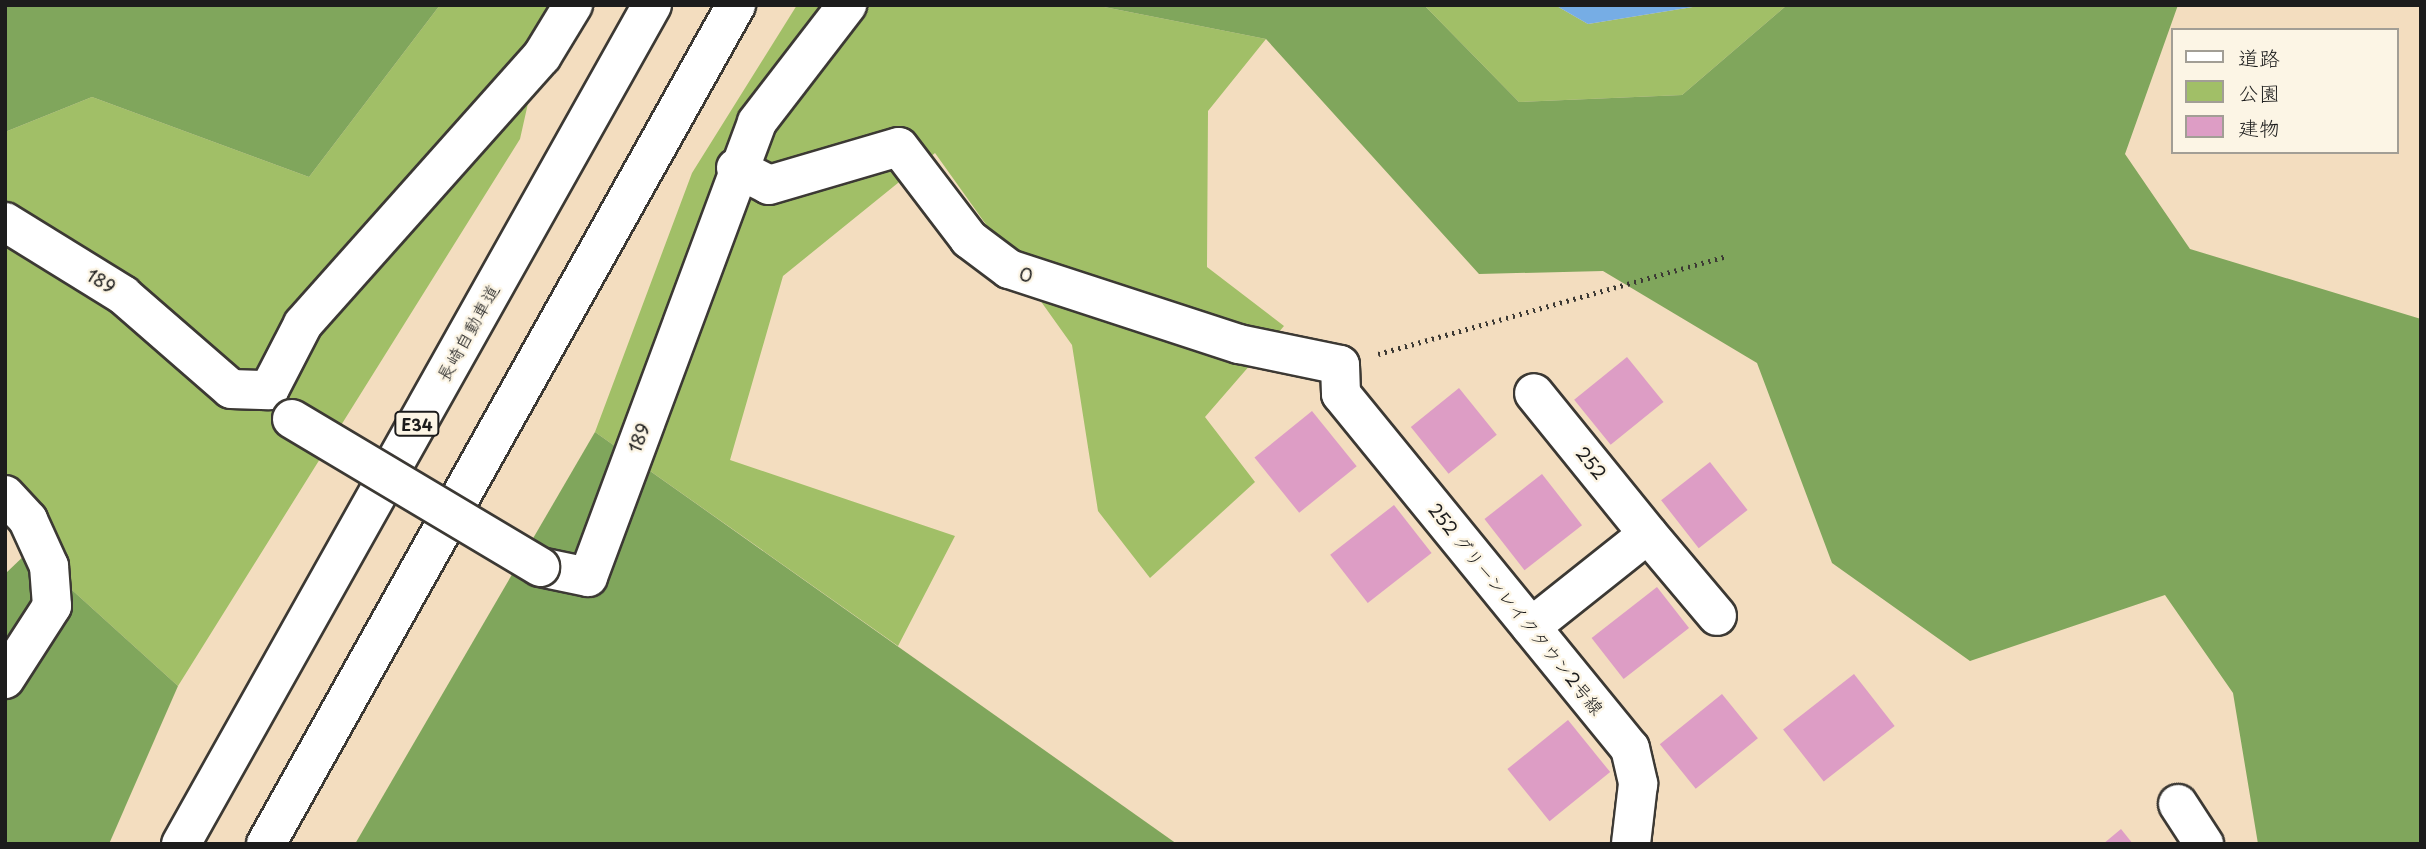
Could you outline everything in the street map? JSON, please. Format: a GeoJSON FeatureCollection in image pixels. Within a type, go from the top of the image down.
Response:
{"type":"FeatureCollection","features":[{"type":"Feature","properties":{"kind":"main road"},"geometry":{"type":"LineString","coordinates":[[280,405],[303,324],[541,56],[573,5]]}},
{"type":"Feature","properties":{"kind":"main road","name":"長崎自動車道"},"geometry":{"type":"LineString","coordinates":[[181,844],[652,5]]}},
{"type":"Feature","properties":{"kind":"main road"},"geometry":{"type":"LineString","coordinates":[[266,844],[736,5]]}},
{"type":"Feature","properties":{"kind":"main road","name":"189"},"geometry":{"type":"LineString","coordinates":[[5,222],[123,295],[231,389],[280,405],[540,567],[588,577],[736,168],[757,122],[847,5]]}},
{"type":"Feature","properties":{"kind":"main road","name":"0"},"geometry":{"type":"LineString","coordinates":[[736,168],[769,185],[899,147],[969,239],[1009,270],[1341,379]]}},
{"type":"Feature","properties":{"kind":"main road","name":"252 グリーンレイクタウン2号線"},"geometry":{"type":"LineString","coordinates":[[1341,379],[1531,627],[1630,748],[1638,784],[1631,844]]}},
{"type":"Feature","properties":{"kind":"main road","name":"252"},"geometry":{"type":"LineString","coordinates":[[1534,393],[1717,616]]}},
{"type":"Feature","properties":{"kind":"main road"},"geometry":{"type":"LineString","coordinates":[[5,495],[28,520],[49,566],[52,606],[5,679]]}},
{"type":"Feature","properties":{"kind":"main road"},"geometry":{"type":"LineString","coordinates":[[1531,627],[1648,534]]}},
{"type":"Feature","properties":{"kind":"main road"},"geometry":{"type":"LineString","coordinates":[[2178,804],[2204,844]]}},
{"type":"Feature","properties":{"kind":"path"},"geometry":{"type":"LineString","coordinates":[[1341,379],[1727,256]]}},
{"type":"Feature","properties":{"kind":"green space"},"geometry":{"type":"Polygon","coordinates":[[[5,5],[440,5],[309,177],[92,97],[5,132],[5,5]]]}},
{"type":"Feature","properties":{"kind":"green space"},"geometry":{"type":"Polygon","coordinates":[[[440,5],[550,5],[520,139],[178,686],[29,551],[5,520],[5,132],[92,97],[309,177],[440,5]]]}},
{"type":"Feature","properties":{"kind":"green space"},"geometry":{"type":"Polygon","coordinates":[[[797,5],[1094,5],[1266,39],[1208,111],[1207,267],[1284,326],[1205,417],[1255,482],[1150,578],[1098,511],[1072,345],[935,153],[783,276],[730,460],[955,536],[898,646],[595,432],[692,173],[797,5]]]}},
{"type":"Feature","properties":{"kind":"green space"},"geometry":{"type":"Polygon","coordinates":[[[1094,5],[1424,5],[1519,102],[1682,95],[1787,5],[2178,5],[2125,154],[2190,249],[2421,319],[2421,844],[2258,844],[2233,693],[2165,595],[1970,661],[1832,563],[1757,363],[1603,271],[1479,274],[1266,39],[1094,5]]]}},
{"type":"Feature","properties":{"kind":"green space"},"geometry":{"type":"Polygon","coordinates":[[[1424,5],[1555,5],[1588,24],[1705,5],[1787,5],[1682,95],[1519,102],[1424,5]]]}},
{"type":"Feature","properties":{"kind":"green space"},"geometry":{"type":"Polygon","coordinates":[[[595,432],[1177,844],[355,844],[595,432]]]}},
{"type":"Feature","properties":{"kind":"green space"},"geometry":{"type":"Polygon","coordinates":[[[29,551],[178,686],[109,844],[5,844],[5,574],[29,551]]]}},
{"type":"Feature","properties":{"kind":"water"},"geometry":{"type":"Polygon","coordinates":[[[1555,5],[1705,5],[1588,24],[1555,5]]]}},
{"type":"Feature","properties":{"kind":"building"},"geometry":{"type":"Polygon","coordinates":[[[1627,357],[1664,402],[1611,445],[1574,400],[1627,357]]]}},
{"type":"Feature","properties":{"kind":"building"},"geometry":{"type":"Polygon","coordinates":[[[1459,388],[1497,435],[1449,474],[1411,427],[1459,388]]]}},
{"type":"Feature","properties":{"kind":"building"},"geometry":{"type":"Polygon","coordinates":[[[1312,411],[1357,466],[1299,513],[1254,458],[1312,411]]]}},
{"type":"Feature","properties":{"kind":"building"},"geometry":{"type":"Polygon","coordinates":[[[1710,462],[1748,510],[1699,548],[1661,500],[1710,462]]]}},
{"type":"Feature","properties":{"kind":"building"},"geometry":{"type":"Polygon","coordinates":[[[1542,474],[1582,525],[1524,570],[1484,519],[1542,474]]]}},
{"type":"Feature","properties":{"kind":"building"},"geometry":{"type":"Polygon","coordinates":[[[1394,505],[1432,553],[1368,603],[1330,555],[1394,505]]]}},
{"type":"Feature","properties":{"kind":"building"},"geometry":{"type":"Polygon","coordinates":[[[1657,587],[1689,628],[1624,679],[1592,638],[1657,587]]]}},
{"type":"Feature","properties":{"kind":"building"},"geometry":{"type":"Polygon","coordinates":[[[1854,674],[1895,726],[1824,781],[1783,729],[1854,674]]]}},
{"type":"Feature","properties":{"kind":"building"},"geometry":{"type":"Polygon","coordinates":[[[1722,694],[1758,738],[1696,789],[1660,744],[1722,694]]]}},
{"type":"Feature","properties":{"kind":"building"},"geometry":{"type":"Polygon","coordinates":[[[1568,720],[1610,772],[1550,821],[1507,769],[1568,720]]]}},
{"type":"Feature","properties":{"kind":"building"},"geometry":{"type":"Polygon","coordinates":[[[2121,829],[2133,844],[2103,844],[2121,829]]]}}]}
